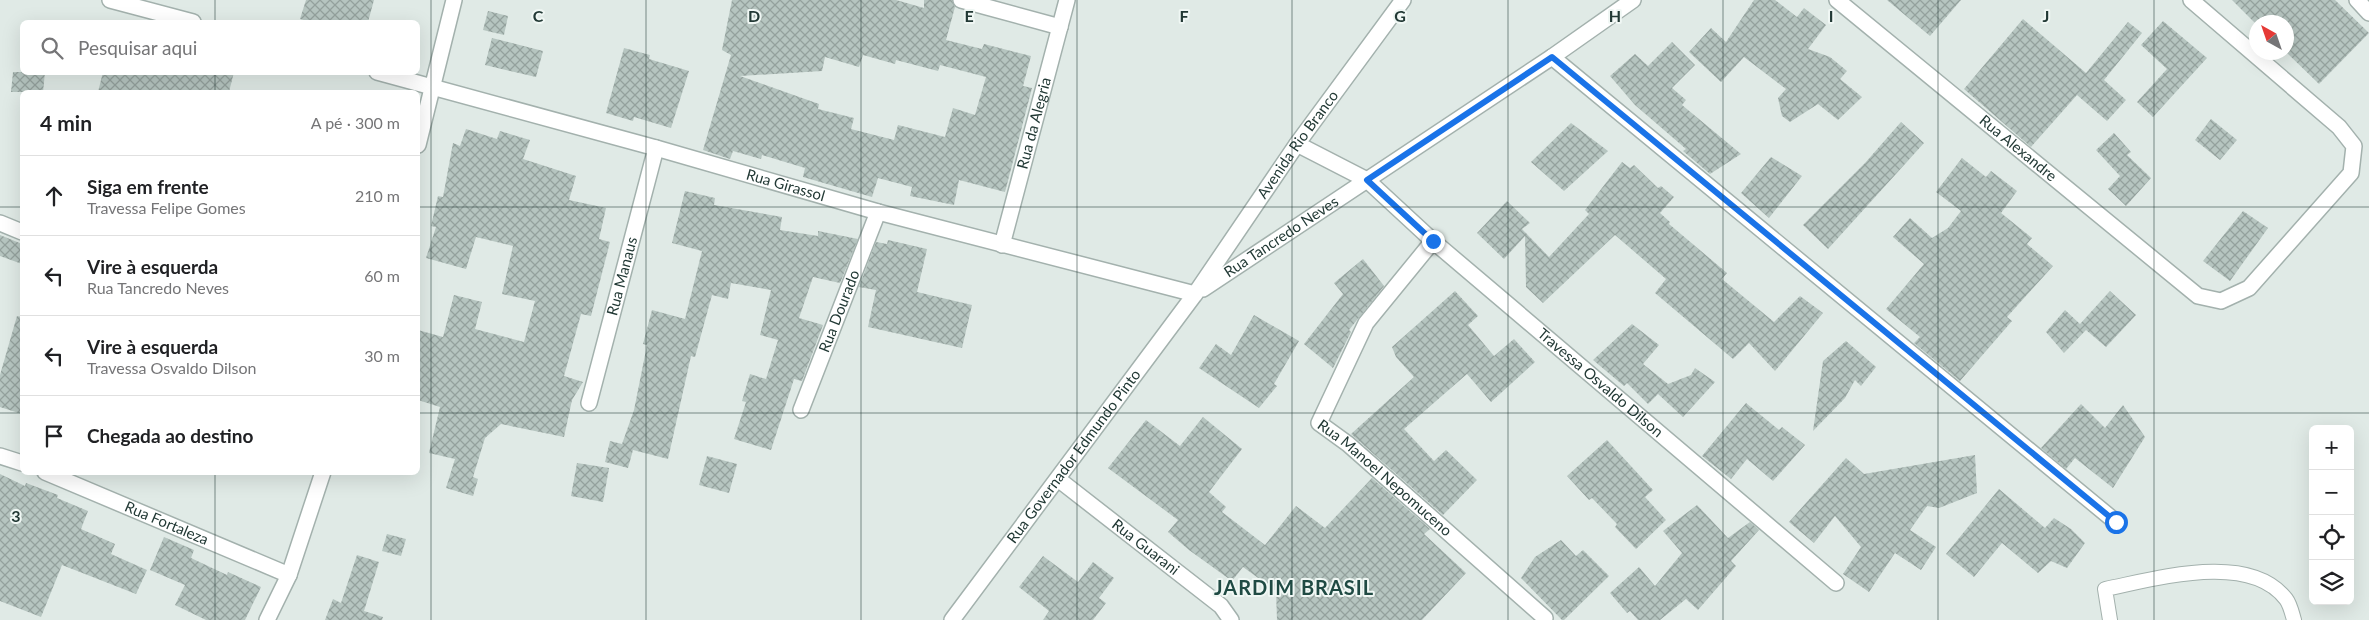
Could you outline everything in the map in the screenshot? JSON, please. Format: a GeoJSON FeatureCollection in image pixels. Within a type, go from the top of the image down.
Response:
{"type":"FeatureCollection","features":[{"type":"Feature","properties":{"kind":"street"},"geometry":{"type":"LineString","coordinates":[[110,0],[185,20]]}},
{"type":"Feature","properties":{"kind":"street"},"geometry":{"type":"LineString","coordinates":[[420,137],[454,0]]}},
{"type":"Feature","properties":{"kind":"street"},"geometry":{"type":"LineString","coordinates":[[961,0],[1060,27]]}},
{"type":"Feature","properties":{"kind":"street","name":"Rua da Alegria"},"geometry":{"type":"LineString","coordinates":[[1002,245],[1067,0]]}},
{"type":"Feature","properties":{"kind":"street","name":"Avenida Rio Branco"},"geometry":{"type":"LineString","coordinates":[[1195,294],[1298,144],[1403,0]]}},
{"type":"Feature","properties":{"kind":"street","name":"Rua Tancredo Neves"},"geometry":{"type":"LineString","coordinates":[[1195,294],[1552,57],[1633,0]]}},
{"type":"Feature","properties":{"kind":"street","name":"Rua Alexandre"},"geometry":{"type":"LineString","coordinates":[[1837,0],[2198,296],[2222,300],[2249,288],[2351,173],[2354,146],[2339,128],[2191,0]]}},
{"type":"Feature","properties":{"kind":"street"},"geometry":{"type":"LineString","coordinates":[[2356,0],[2369,13]]}},
{"type":"Feature","properties":{"kind":"street"},"geometry":{"type":"LineString","coordinates":[[1552,57],[2116,522]]}},
{"type":"Feature","properties":{"kind":"street","name":"Rua Girassol"},"geometry":{"type":"LineString","coordinates":[[388,75],[656,148],[878,212],[1195,294]]}},
{"type":"Feature","properties":{"kind":"street"},"geometry":{"type":"LineString","coordinates":[[1298,144],[1367,180]]}},
{"type":"Feature","properties":{"kind":"street","name":"Rua Manaus"},"geometry":{"type":"LineString","coordinates":[[589,404],[656,148]]}},
{"type":"Feature","properties":{"kind":"street","name":"Travessa Osvaldo Dilson"},"geometry":{"type":"LineString","coordinates":[[1367,180],[1433,241],[1836,583]]}},
{"type":"Feature","properties":{"kind":"street","name":"Rua Dourado"},"geometry":{"type":"LineString","coordinates":[[801,410],[878,212]]}},
{"type":"Feature","properties":{"kind":"street"},"geometry":{"type":"LineString","coordinates":[[0,223],[20,231]]}},
{"type":"Feature","properties":{"kind":"street","name":"Rua Manoel Nepomuceno"},"geometry":{"type":"LineString","coordinates":[[1433,241],[1366,323],[1319,423],[1348,444],[1545,618]]}},
{"type":"Feature","properties":{"kind":"street","name":"Rua Governador Edmundo Pinto"},"geometry":{"type":"LineString","coordinates":[[952,620],[1195,294]]}},
{"type":"Feature","properties":{"kind":"street"},"geometry":{"type":"LineString","coordinates":[[0,456],[20,462]]}},
{"type":"Feature","properties":{"kind":"street","name":"Rua Fortaleza"},"geometry":{"type":"LineString","coordinates":[[51,475],[289,575]]}},
{"type":"Feature","properties":{"kind":"street"},"geometry":{"type":"LineString","coordinates":[[267,620],[289,575],[322,475]]}},
{"type":"Feature","properties":{"kind":"street","name":"Rua Guarani"},"geometry":{"type":"LineString","coordinates":[[1058,479],[1221,606],[1231,620]]}},
{"type":"Feature","properties":{"kind":"lane"},"geometry":{"type":"LineString","coordinates":[[2110,620],[2105,589],[2169,576],[2232,571],[2263,579],[2276,588],[2288,600],[2294,620]]}},
{"type":"Feature","properties":{"kind":"building"},"geometry":{"type":"Polygon","coordinates":[[[306,0],[374,0],[369,20],[300,19],[306,0]]]}},
{"type":"Feature","properties":{"kind":"building"},"geometry":{"type":"Polygon","coordinates":[[[732,0],[896,0],[924,8],[924,0],[952,0],[955,7],[946,40],[982,49],[984,44],[1031,56],[1023,86],[1032,88],[1005,192],[959,180],[954,205],[910,196],[912,187],[878,178],[872,197],[803,177],[805,168],[762,155],[761,159],[733,151],[730,159],[703,150],[731,55],[722,50],[732,0]],[[863,55],[859,67],[825,57],[822,71],[740,76],[819,104],[818,109],[854,118],[851,129],[894,140],[898,125],[945,137],[953,108],[975,115],[986,77],[940,65],[938,71],[896,60],[895,64],[863,55]]]}},
{"type":"Feature","properties":{"kind":"building"},"geometry":{"type":"Polygon","coordinates":[[[1754,0],[1775,0],[1797,17],[1804,8],[1826,25],[1808,49],[1830,57],[1847,71],[1840,79],[1862,97],[1838,120],[1818,104],[1790,122],[1782,116],[1778,98],[1786,89],[1744,57],[1721,82],[1689,52],[1711,28],[1726,42],[1754,0]]]}},
{"type":"Feature","properties":{"kind":"building"},"geometry":{"type":"Polygon","coordinates":[[[1887,0],[1961,0],[1930,36],[1887,0]]]}},
{"type":"Feature","properties":{"kind":"building"},"geometry":{"type":"Polygon","coordinates":[[[2232,0],[2335,0],[2369,33],[2319,84],[2294,60],[2294,15],[2249,15],[2249,17],[2232,0]]]}},
{"type":"Feature","properties":{"kind":"building"},"geometry":{"type":"Polygon","coordinates":[[[488,11],[508,16],[504,35],[483,30],[488,11]]]}},
{"type":"Feature","properties":{"kind":"building"},"geometry":{"type":"Polygon","coordinates":[[[2023,19],[2086,73],[2128,22],[2142,33],[2104,80],[2126,100],[2107,121],[2077,95],[2031,147],[1964,89],[2023,19]]]}},
{"type":"Feature","properties":{"kind":"building"},"geometry":{"type":"Polygon","coordinates":[[[2163,21],[2207,58],[2153,117],[2137,102],[2167,69],[2141,45],[2163,21]]]}},
{"type":"Feature","properties":{"kind":"building"},"geometry":{"type":"Polygon","coordinates":[[[492,38],[543,51],[536,77],[485,65],[492,38]]]}},
{"type":"Feature","properties":{"kind":"building"},"geometry":{"type":"Polygon","coordinates":[[[1672,42],[1695,65],[1672,88],[1686,100],[1682,105],[1741,154],[1710,174],[1683,151],[1686,149],[1635,105],[1610,76],[1635,54],[1648,66],[1672,42]]]}},
{"type":"Feature","properties":{"kind":"building"},"geometry":{"type":"Polygon","coordinates":[[[624,48],[650,55],[649,59],[689,71],[671,128],[634,117],[633,121],[606,113],[624,48]]]}},
{"type":"Feature","properties":{"kind":"building"},"geometry":{"type":"Polygon","coordinates":[[[13,72],[20,72],[20,75],[45,75],[43,90],[11,92],[13,72]]]}},
{"type":"Feature","properties":{"kind":"building"},"geometry":{"type":"Polygon","coordinates":[[[102,75],[233,75],[230,90],[98,90],[102,75]]]}},
{"type":"Feature","properties":{"kind":"building"},"geometry":{"type":"Polygon","coordinates":[[[2211,119],[2237,140],[2220,160],[2195,140],[2211,119]]]}},
{"type":"Feature","properties":{"kind":"building"},"geometry":{"type":"Polygon","coordinates":[[[1901,122],[1924,143],[1828,249],[1803,225],[1865,163],[1901,122]]]}},
{"type":"Feature","properties":{"kind":"building"},"geometry":{"type":"Polygon","coordinates":[[[1571,123],[1608,151],[1564,191],[1531,162],[1571,123]]]}},
{"type":"Feature","properties":{"kind":"building"},"geometry":{"type":"Polygon","coordinates":[[[466,129],[497,139],[500,131],[530,140],[523,159],[576,176],[569,200],[606,208],[599,239],[610,242],[591,316],[581,314],[564,376],[583,382],[572,400],[564,437],[501,424],[485,438],[473,477],[478,479],[473,496],[446,488],[455,459],[429,453],[440,407],[420,401],[420,331],[443,337],[454,295],[482,302],[475,329],[524,342],[535,301],[502,294],[513,246],[476,237],[466,269],[426,258],[436,227],[431,226],[438,196],[443,197],[453,143],[460,146],[466,129]]]}},
{"type":"Feature","properties":{"kind":"building"},"geometry":{"type":"Polygon","coordinates":[[[2114,133],[2131,152],[2127,155],[2151,178],[2126,206],[2108,189],[2120,176],[2096,150],[2114,133]]]}},
{"type":"Feature","properties":{"kind":"building"},"geometry":{"type":"Polygon","coordinates":[[[1771,157],[1802,176],[1769,218],[1741,193],[1771,157]]]}},
{"type":"Feature","properties":{"kind":"building"},"geometry":{"type":"Polygon","coordinates":[[[1962,158],[1986,177],[1991,171],[2017,191],[2001,213],[2032,238],[2027,244],[2053,266],[2007,317],[2012,321],[1960,381],[1914,343],[1920,337],[1886,309],[1924,264],[1893,237],[1910,218],[1932,238],[1948,228],[1961,211],[1936,192],[1962,158]]]}},
{"type":"Feature","properties":{"kind":"building"},"geometry":{"type":"Polygon","coordinates":[[[1622,162],[1630,168],[1634,165],[1658,188],[1661,186],[1674,197],[1660,213],[1670,222],[1669,224],[1727,273],[1722,279],[1774,322],[1800,296],[1823,313],[1775,371],[1749,343],[1733,359],[1655,293],[1666,279],[1615,235],[1543,303],[1526,287],[1525,236],[1504,259],[1477,233],[1507,201],[1530,223],[1522,229],[1549,257],[1589,214],[1585,210],[1622,162]]]}},
{"type":"Feature","properties":{"kind":"building"},"geometry":{"type":"Polygon","coordinates":[[[685,191],[715,198],[714,205],[782,217],[780,230],[818,236],[818,231],[858,239],[840,283],[813,277],[799,318],[823,325],[802,381],[794,379],[771,450],[734,439],[746,402],[742,401],[750,374],[766,379],[778,340],[760,335],[771,290],[731,283],[728,299],[712,295],[695,357],[691,356],[668,459],[633,450],[628,468],[605,462],[610,441],[622,444],[634,410],[647,345],[643,344],[652,310],[685,319],[702,251],[672,243],[685,191]]]}},
{"type":"Feature","properties":{"kind":"building"},"geometry":{"type":"Polygon","coordinates":[[[2243,211],[2268,228],[2230,281],[2203,261],[2243,211]]]}},
{"type":"Feature","properties":{"kind":"building"},"geometry":{"type":"Polygon","coordinates":[[[0,235],[20,243],[20,263],[0,256],[0,235]]]}},
{"type":"Feature","properties":{"kind":"building"},"geometry":{"type":"Polygon","coordinates":[[[888,240],[927,249],[917,292],[972,305],[962,348],[868,327],[876,290],[859,287],[876,242],[887,244],[888,240]]]}},
{"type":"Feature","properties":{"kind":"building"},"geometry":{"type":"Polygon","coordinates":[[[1363,259],[1384,286],[1349,330],[1351,332],[1333,368],[1304,344],[1343,294],[1334,283],[1363,259]]]}},
{"type":"Feature","properties":{"kind":"building"},"geometry":{"type":"Polygon","coordinates":[[[1455,291],[1478,316],[1468,325],[1494,356],[1514,339],[1535,362],[1491,402],[1467,374],[1404,429],[1434,461],[1446,450],[1477,480],[1443,515],[1351,434],[1414,377],[1396,357],[1392,347],[1455,291]]]}},
{"type":"Feature","properties":{"kind":"building"},"geometry":{"type":"Polygon","coordinates":[[[2110,291],[2136,315],[2106,347],[2086,330],[2064,353],[2046,332],[2065,310],[2080,324],[2110,291]]]}},
{"type":"Feature","properties":{"kind":"building"},"geometry":{"type":"Polygon","coordinates":[[[1254,315],[1299,341],[1274,384],[1277,386],[1259,408],[1199,368],[1216,344],[1231,355],[1254,315]]]}},
{"type":"Feature","properties":{"kind":"building"},"geometry":{"type":"Polygon","coordinates":[[[17,316],[20,317],[20,413],[0,407],[0,375],[17,316]]]}},
{"type":"Feature","properties":{"kind":"building"},"geometry":{"type":"Polygon","coordinates":[[[1632,324],[1659,345],[1643,364],[1668,384],[1691,375],[1695,368],[1715,382],[1683,417],[1658,394],[1648,404],[1627,383],[1624,386],[1593,360],[1632,324]]]}},
{"type":"Feature","properties":{"kind":"building"},"geometry":{"type":"Polygon","coordinates":[[[1846,341],[1876,367],[1861,386],[1855,380],[1845,398],[1813,431],[1823,361],[1846,341]]]}},
{"type":"Feature","properties":{"kind":"building"},"geometry":{"type":"Polygon","coordinates":[[[1746,403],[1779,430],[1782,427],[1805,445],[1773,481],[1747,459],[1731,479],[1702,456],[1746,403]]]}},
{"type":"Feature","properties":{"kind":"building"},"geometry":{"type":"Polygon","coordinates":[[[2081,404],[2105,428],[2123,405],[2145,437],[2113,488],[2075,458],[2066,469],[2041,448],[2081,404]]]}},
{"type":"Feature","properties":{"kind":"building"},"geometry":{"type":"Polygon","coordinates":[[[1203,417],[1242,449],[1209,492],[1226,507],[1222,512],[1265,545],[1296,506],[1325,528],[1372,478],[1430,529],[1424,534],[1466,573],[1422,620],[1277,620],[1276,591],[1243,567],[1232,581],[1189,550],[1168,532],[1178,520],[1108,468],[1146,420],[1180,446],[1203,417]]]}},
{"type":"Feature","properties":{"kind":"building"},"geometry":{"type":"Polygon","coordinates":[[[1607,440],[1653,490],[1645,497],[1666,520],[1636,549],[1615,527],[1617,524],[1592,498],[1589,500],[1567,476],[1607,440]]]}},
{"type":"Feature","properties":{"kind":"building"},"geometry":{"type":"Polygon","coordinates":[[[1975,455],[1977,493],[1939,508],[1927,506],[1910,530],[1936,547],[1921,570],[1895,553],[1869,592],[1843,574],[1861,547],[1835,516],[1814,543],[1789,522],[1846,458],[1864,474],[1975,455]]]}},
{"type":"Feature","properties":{"kind":"building"},"geometry":{"type":"Polygon","coordinates":[[[707,456],[737,464],[729,493],[699,485],[707,456]]]}},
{"type":"Feature","properties":{"kind":"building"},"geometry":{"type":"Polygon","coordinates":[[[577,463],[609,468],[603,502],[571,496],[577,463]]]}},
{"type":"Feature","properties":{"kind":"building"},"geometry":{"type":"Polygon","coordinates":[[[0,474],[25,486],[26,483],[58,495],[57,498],[88,511],[81,529],[115,544],[111,554],[147,570],[136,594],[62,565],[41,617],[0,601],[0,474]]]}},
{"type":"Feature","properties":{"kind":"building"},"geometry":{"type":"Polygon","coordinates":[[[1999,489],[2045,528],[2054,518],[2071,529],[2085,543],[2067,568],[2051,561],[2038,573],[2002,543],[1974,577],[1946,554],[1999,489]]]}},
{"type":"Feature","properties":{"kind":"building"},"geometry":{"type":"Polygon","coordinates":[[[1697,505],[1728,538],[1750,522],[1759,530],[1731,561],[1736,566],[1698,610],[1686,599],[1660,620],[1638,620],[1630,611],[1627,613],[1610,593],[1639,567],[1655,586],[1682,553],[1663,531],[1697,505]]]}},
{"type":"Feature","properties":{"kind":"building"},"geometry":{"type":"Polygon","coordinates":[[[387,534],[406,539],[401,556],[382,551],[387,534]]]}},
{"type":"Feature","properties":{"kind":"building"},"geometry":{"type":"Polygon","coordinates":[[[164,537],[194,550],[191,558],[227,575],[228,572],[261,587],[245,620],[206,620],[175,605],[185,585],[150,570],[164,537]]]}},
{"type":"Feature","properties":{"kind":"building"},"geometry":{"type":"Polygon","coordinates":[[[1561,540],[1576,556],[1583,550],[1609,576],[1564,620],[1521,578],[1535,557],[1561,540]]]}},
{"type":"Feature","properties":{"kind":"building"},"geometry":{"type":"Polygon","coordinates":[[[357,555],[379,562],[364,611],[383,617],[382,620],[325,620],[333,599],[341,603],[357,555]]]}},
{"type":"Feature","properties":{"kind":"building"},"geometry":{"type":"Polygon","coordinates":[[[1043,556],[1078,582],[1093,562],[1114,578],[1099,598],[1106,603],[1093,620],[1043,620],[1049,611],[1019,587],[1043,556]]]}},
{"type":"Feature","properties":{"kind":"district","name":"JARDIM BRASIL"},"geometry":{"type":"Point","coordinates":[1294,588]}},
{"type":"Feature","properties":{"kind":"route"},"geometry":{"type":"LineString","coordinates":[[1433,241],[1367,180],[1552,57],[2116,522]]}}]}
